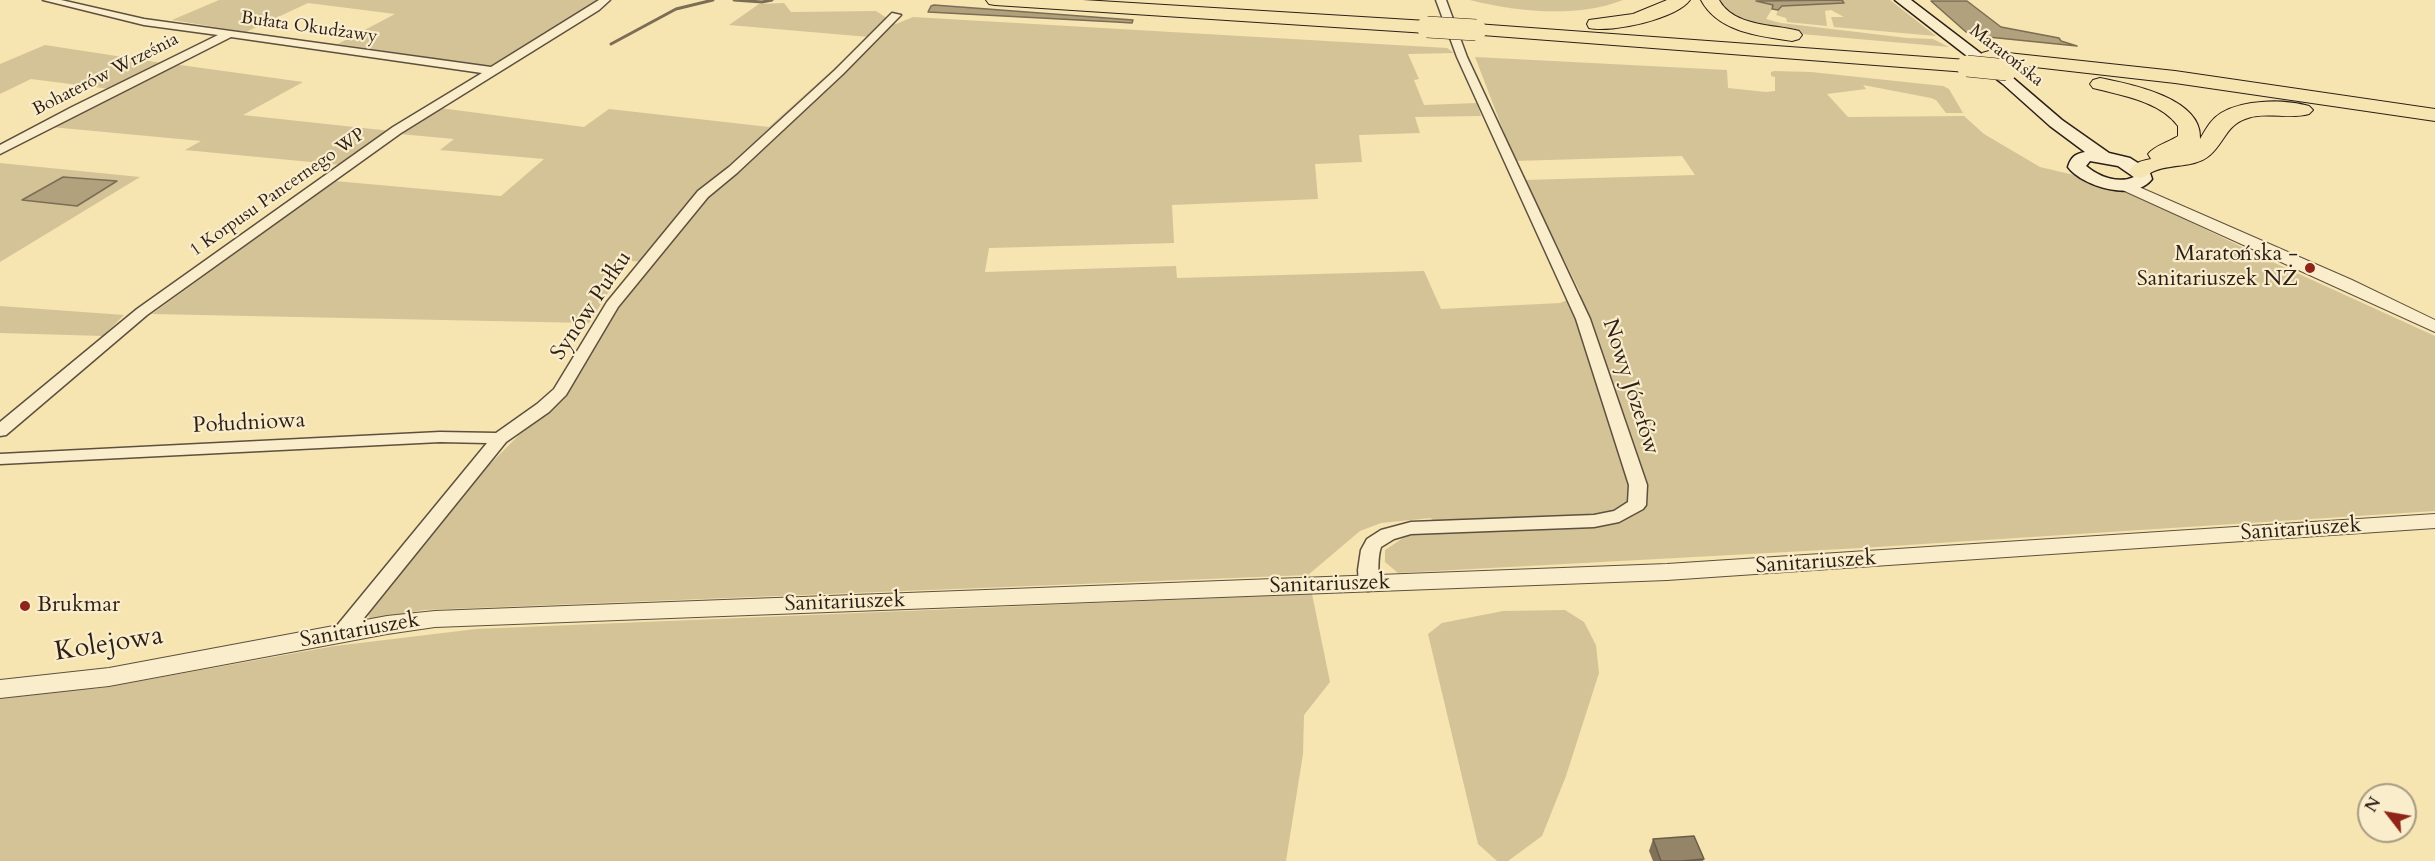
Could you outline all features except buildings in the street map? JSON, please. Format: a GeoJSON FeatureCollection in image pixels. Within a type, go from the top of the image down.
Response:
{"type":"FeatureCollection","features":[{"type":"Feature","properties":{"kind":"highway"},"geometry":{"type":"LineString","coordinates":[[996,0],[1474,25],[1967,66],[2435,126]]}},
{"type":"Feature","properties":{"kind":"highway"},"geometry":{"type":"LineString","coordinates":[[1152,0],[1425,22]]}},
{"type":"Feature","properties":{"kind":"highway"},"geometry":{"type":"LineString","coordinates":[[1474,25],[1615,23],[1647,17],[1681,0]]}},
{"type":"Feature","properties":{"kind":"highway"},"geometry":{"type":"LineString","coordinates":[[1710,0],[1719,13],[1741,24],[1775,33],[1864,46]]}},
{"type":"Feature","properties":{"kind":"highway"},"geometry":{"type":"LineString","coordinates":[[1543,24],[1950,53],[2199,81],[2435,114]]}},
{"type":"Feature","properties":{"kind":"highway"},"geometry":{"type":"LineString","coordinates":[[2059,76],[2139,94],[2171,109],[2188,123],[2189,139],[2132,175]]}},
{"type":"Feature","properties":{"kind":"highway"},"geometry":{"type":"LineString","coordinates":[[2132,175],[2144,167],[2196,154],[2210,141],[2222,122],[2240,114],[2276,109],[2367,116]]}},
{"type":"Feature","properties":{"kind":"main road","name":"Maratońska"},"geometry":{"type":"LineString","coordinates":[[1902,0],[2008,81],[2056,123],[2103,156]]}},
{"type":"Feature","properties":{"kind":"main road","name":"Maratońska"},"geometry":{"type":"LineString","coordinates":[[2056,123],[2083,158],[2079,160],[2077,167],[2085,174],[2099,180],[2132,175]]}},
{"type":"Feature","properties":{"kind":"main road"},"geometry":{"type":"LineString","coordinates":[[2083,158],[2103,156],[2132,175]]}},
{"type":"Feature","properties":{"kind":"street","name":"Bułata Okudżawy"},"geometry":{"type":"LineString","coordinates":[[48,0],[144,22],[495,71]]}},
{"type":"Feature","properties":{"kind":"street"},"geometry":{"type":"LineString","coordinates":[[77,7],[96,0]]}},
{"type":"Feature","properties":{"kind":"street","name":"Nowy Józefów"},"geometry":{"type":"LineString","coordinates":[[1368,584],[1367,558],[1372,543],[1389,532],[1411,528],[1594,521],[1620,516],[1637,505],[1638,485],[1583,319],[1462,57],[1441,0]]}},
{"type":"Feature","properties":{"kind":"street","name":"1 Korpusu Pancernego WP"},"geometry":{"type":"LineString","coordinates":[[0,431],[142,312],[398,130],[600,4]]}},
{"type":"Feature","properties":{"kind":"street","name":"Synów Pułku"},"geometry":{"type":"LineString","coordinates":[[340,634],[500,438],[543,408],[560,392],[612,305],[703,194],[733,170],[839,72],[896,15]]}},
{"type":"Feature","properties":{"kind":"street","name":"Bohaterów Września"},"geometry":{"type":"LineString","coordinates":[[0,150],[84,105],[230,34]]}},
{"type":"Feature","properties":{"kind":"street"},"geometry":{"type":"LineString","coordinates":[[2132,175],[2219,227],[2435,327]]}},
{"type":"Feature","properties":{"kind":"street","name":"Południowa"},"geometry":{"type":"LineString","coordinates":[[0,459],[440,437],[500,438]]}},
{"type":"Feature","properties":{"kind":"street","name":"Sanitariuszek"},"geometry":{"type":"LineString","coordinates":[[227,655],[435,619],[1667,572],[2435,521]]}},
{"type":"Feature","properties":{"kind":"street","name":"Kolejowa"},"geometry":{"type":"LineString","coordinates":[[0,689],[82,681],[227,655]]}},
{"type":"Feature","properties":{"kind":"shaded area"},"geometry":{"type":"Polygon","coordinates":[[[219,0],[599,0],[494,66],[488,66],[338,44],[395,14],[308,3],[246,32],[172,20],[219,0]]]}},
{"type":"Feature","properties":{"kind":"shaded area"},"geometry":{"type":"Polygon","coordinates":[[[1470,0],[1623,0],[1587,9],[1547,11],[1507,8],[1470,0]]]}},
{"type":"Feature","properties":{"kind":"shaded area"},"geometry":{"type":"Polygon","coordinates":[[[1718,0],[1890,0],[1936,36],[1834,27],[1831,17],[1844,17],[1831,10],[1825,11],[1827,26],[1787,22],[1786,18],[1776,15],[1778,10],[1772,9],[1766,19],[1781,23],[1933,39],[1949,47],[1801,34],[1748,22],[1728,12],[1718,0]]]}},
{"type":"Feature","properties":{"kind":"shaded area"},"geometry":{"type":"Polygon","coordinates":[[[1842,0],[1844,3],[1782,6],[1778,10],[1772,9],[1773,5],[1756,1],[1842,0]]]}},
{"type":"Feature","properties":{"kind":"shaded area"},"geometry":{"type":"Polygon","coordinates":[[[1931,1],[1967,1],[2001,27],[2059,38],[2061,41],[2077,46],[1988,37],[1966,32],[1931,1]]]}},
{"type":"Feature","properties":{"kind":"shaded area"},"geometry":{"type":"Polygon","coordinates":[[[784,3],[791,12],[876,11],[896,24],[913,17],[1447,48],[1454,53],[1408,54],[1419,79],[1414,80],[1424,105],[1477,103],[1481,116],[1415,117],[1420,133],[1359,135],[1362,162],[1315,164],[1318,199],[1172,205],[1174,243],[989,248],[985,272],[1176,266],[1177,278],[1424,271],[1441,309],[1560,303],[1581,294],[1525,180],[1695,175],[1682,156],[1515,161],[1475,57],[1727,70],[1728,88],[1766,92],[1775,91],[1775,77],[1771,76],[1771,72],[1774,71],[1811,72],[1943,86],[1949,89],[1963,113],[1946,113],[1936,100],[1931,98],[1863,85],[1866,89],[1827,94],[1848,117],[1964,116],[1984,134],[2040,167],[2074,175],[2139,197],[2277,264],[2435,336],[2435,511],[1861,548],[1398,573],[1385,562],[1385,550],[1406,536],[1439,531],[1431,518],[1381,523],[1360,531],[1308,575],[424,610],[370,620],[367,612],[479,475],[530,424],[603,332],[621,302],[654,262],[628,261],[589,323],[152,314],[335,181],[501,196],[544,159],[440,150],[454,139],[400,134],[440,108],[584,127],[609,109],[769,127],[869,37],[729,25],[759,4],[784,3]]]}},
{"type":"Feature","properties":{"kind":"shaded area"},"geometry":{"type":"Polygon","coordinates":[[[934,5],[1133,20],[1132,23],[928,12],[934,5]]]}},
{"type":"Feature","properties":{"kind":"shaded area"},"geometry":{"type":"Polygon","coordinates":[[[45,45],[162,63],[110,89],[31,79],[0,94],[0,64],[45,45]]]}},
{"type":"Feature","properties":{"kind":"shaded area"},"geometry":{"type":"Polygon","coordinates":[[[173,64],[303,82],[243,115],[391,131],[342,165],[185,150],[201,141],[51,127],[173,64]]]}},
{"type":"Feature","properties":{"kind":"shaded area"},"geometry":{"type":"Polygon","coordinates":[[[0,163],[140,177],[0,262],[0,163]]]}},
{"type":"Feature","properties":{"kind":"shaded area"},"geometry":{"type":"Polygon","coordinates":[[[63,177],[117,181],[77,206],[22,200],[63,177]]]}},
{"type":"Feature","properties":{"kind":"shaded area"},"geometry":{"type":"Polygon","coordinates":[[[0,306],[124,315],[103,336],[0,333],[0,306]]]}},
{"type":"Feature","properties":{"kind":"shaded area"},"geometry":{"type":"Polygon","coordinates":[[[1312,594],[1330,682],[1304,715],[1303,754],[1286,861],[0,861],[0,696],[101,688],[335,646],[476,629],[1312,594]]]}},
{"type":"Feature","properties":{"kind":"shaded area"},"geometry":{"type":"Polygon","coordinates":[[[1565,610],[1584,622],[1596,645],[1599,673],[1566,776],[1542,836],[1508,861],[1497,861],[1478,844],[1428,634],[1442,623],[1503,611],[1565,610]]]}},
{"type":"Feature","properties":{"kind":"waterway"},"geometry":{"type":"LineString","coordinates":[[611,44],[676,9],[713,0]]}},
{"type":"Feature","properties":{"kind":"waterway"},"geometry":{"type":"LineString","coordinates":[[734,0],[762,2],[772,0]]}},
{"type":"Feature","properties":{"kind":"place","name":"Maratońska - Sanitariuszek NŻ"},"geometry":{"type":"Point","coordinates":[2310,268]}},
{"type":"Feature","properties":{"kind":"place","name":"Brukmar"},"geometry":{"type":"Point","coordinates":[25,606]}}]}
